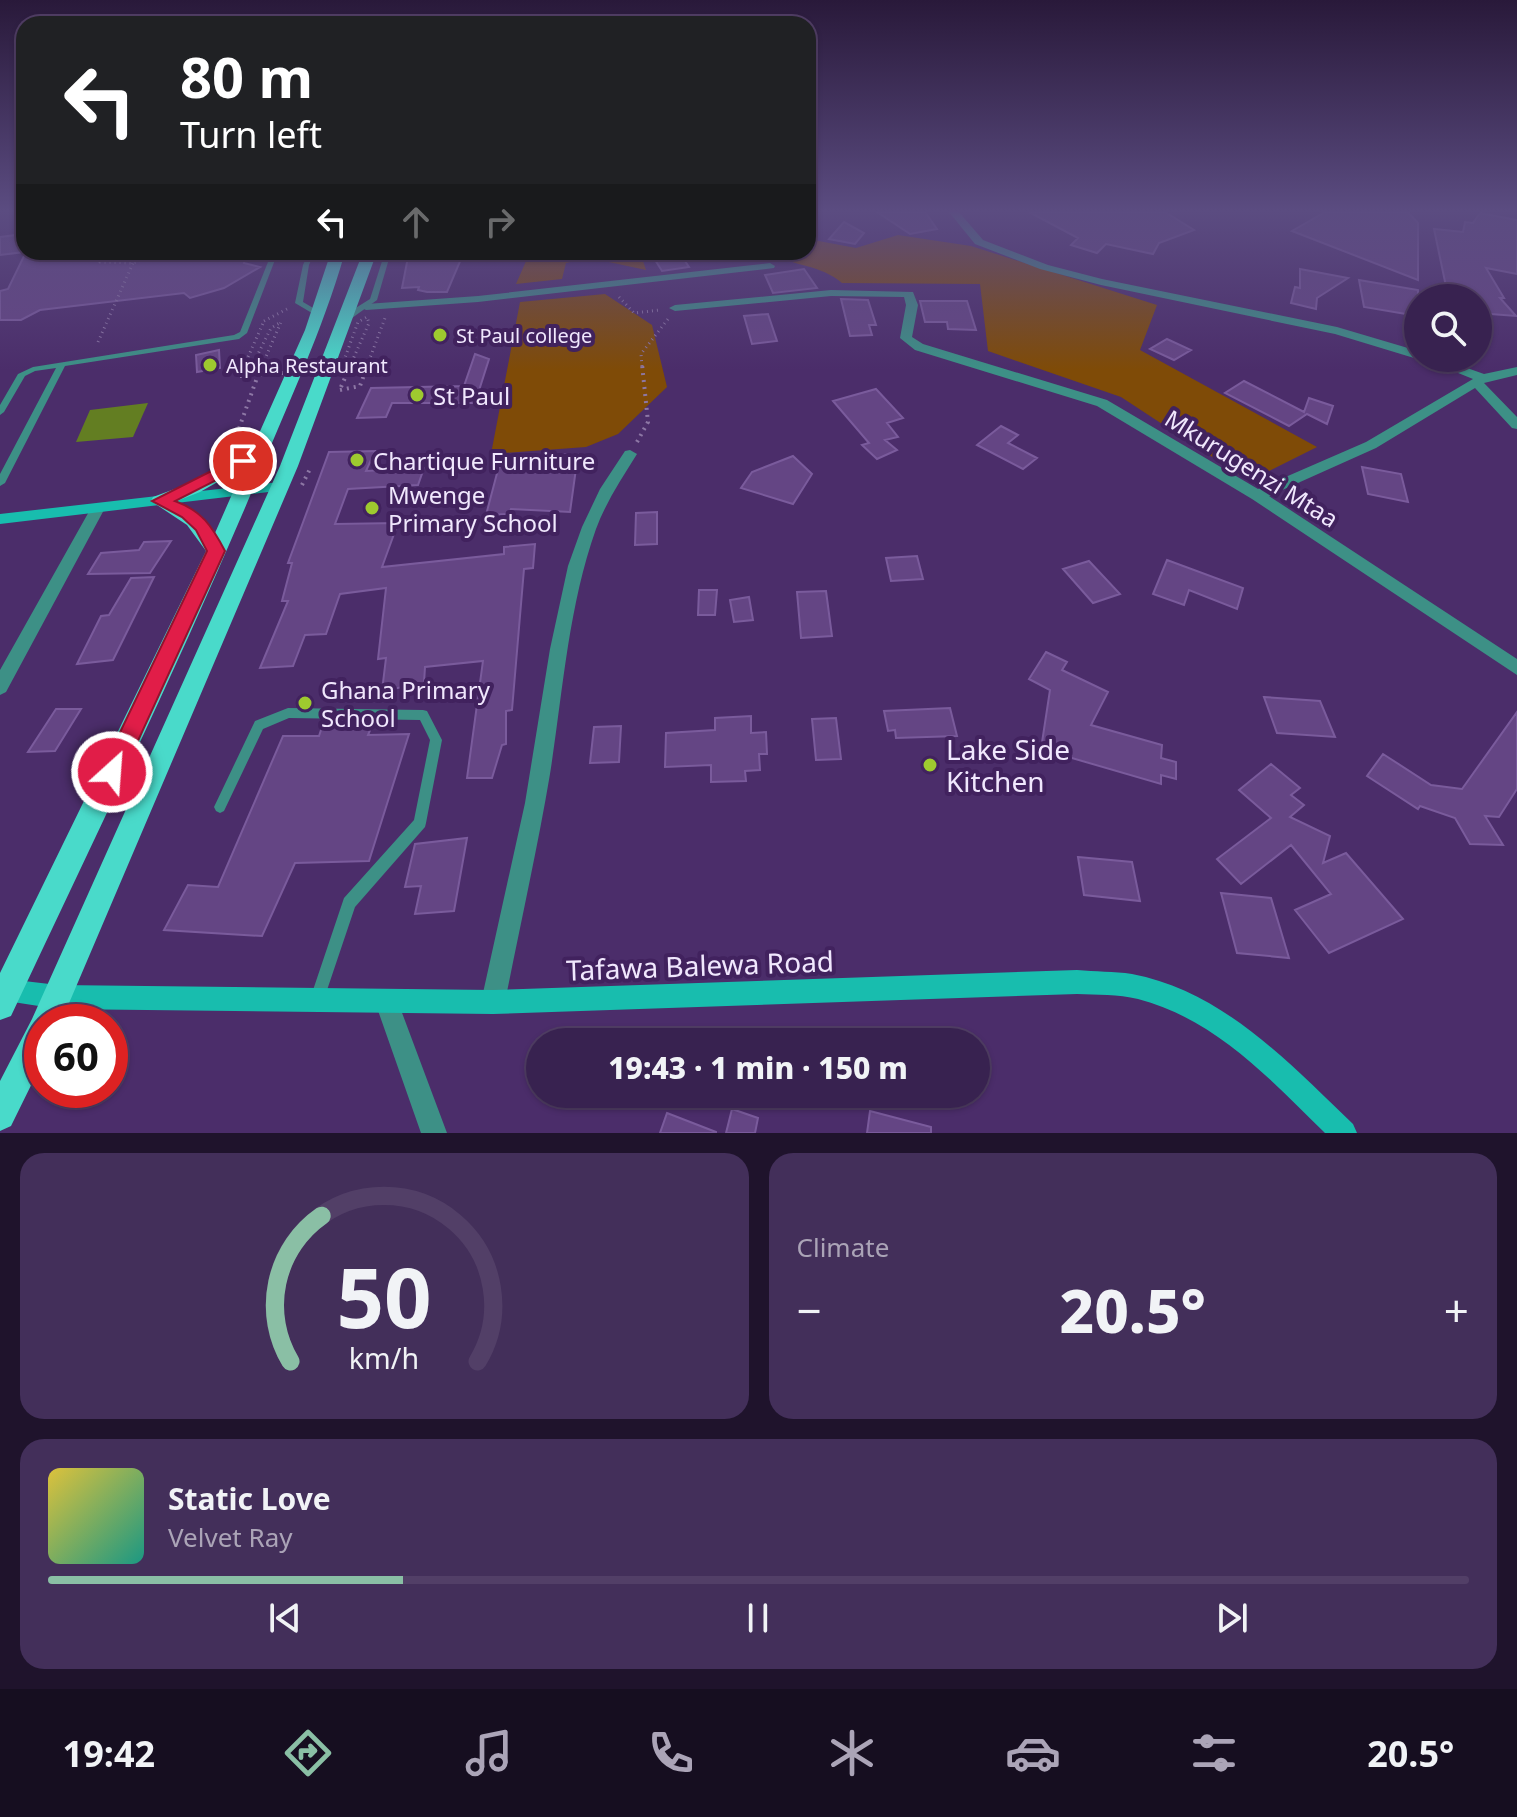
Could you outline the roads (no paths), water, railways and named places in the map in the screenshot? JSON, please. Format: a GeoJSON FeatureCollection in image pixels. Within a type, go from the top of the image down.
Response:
{"type":"FeatureCollection","features":[{"type":"Feature","properties":{"kind":"main road"},"geometry":{"type":"LineString","coordinates":[[3,998],[243,491],[261,450],[308,309],[331,265]]}},
{"type":"Feature","properties":{"kind":"main road"},"geometry":{"type":"LineString","coordinates":[[55,1004],[357,311],[367,265]]}},
{"type":"Feature","properties":{"kind":"main road"},"geometry":{"type":"LineString","coordinates":[[160,501],[225,471],[261,450]]}},
{"type":"Feature","properties":{"kind":"main road"},"geometry":{"type":"LineString","coordinates":[[0,519],[280,487]]}},
{"type":"Feature","properties":{"kind":"main road"},"geometry":{"type":"LineString","coordinates":[[160,501],[188,512],[203,526],[216,551]]}},
{"type":"Feature","properties":{"kind":"main road","name":"Tafawa Balewa Road"},"geometry":{"type":"LineString","coordinates":[[128,1007],[316,1001],[493,1002],[1061,983],[1135,986],[1186,1002],[1234,1031],[1344,1133]]}},
{"type":"Feature","properties":{"kind":"main road","name":"Tafawa Balewa Road"},"geometry":{"type":"LineString","coordinates":[[3,998],[28,1004]]}},
{"type":"Feature","properties":{"kind":"main road"},"geometry":{"type":"LineString","coordinates":[[0,1115],[24,1066]]}},
{"type":"Feature","properties":{"kind":"street"},"geometry":{"type":"LineString","coordinates":[[1038,265],[1101,282],[1337,331],[1404,351]]}},
{"type":"Feature","properties":{"kind":"street"},"geometry":{"type":"LineString","coordinates":[[357,311],[390,305],[609,286],[770,266]]}},
{"type":"Feature","properties":{"kind":"street","name":"Mkurugenzi Mtaa"},"geometry":{"type":"LineString","coordinates":[[675,308],[831,293],[909,294],[912,305],[906,338],[919,347],[1102,403],[1257,495],[1517,668]]}},
{"type":"Feature","properties":{"kind":"street"},"geometry":{"type":"LineString","coordinates":[[1257,495],[1371,445],[1479,380],[1517,371]]}},
{"type":"Feature","properties":{"kind":"street"},"geometry":{"type":"LineString","coordinates":[[1460,372],[1479,380],[1517,425]]}},
{"type":"Feature","properties":{"kind":"street"},"geometry":{"type":"LineString","coordinates":[[493,1002],[585,531],[607,485],[630,454]]}},
{"type":"Feature","properties":{"kind":"street"},"geometry":{"type":"LineString","coordinates":[[0,687],[98,508]]}},
{"type":"Feature","properties":{"kind":"street"},"geometry":{"type":"LineString","coordinates":[[387,1002],[434,1133]]}},
{"type":"Feature","properties":{"kind":"lane"},"geometry":{"type":"LineString","coordinates":[[0,412],[22,374],[236,337],[243,333],[270,265]]}},
{"type":"Feature","properties":{"kind":"lane"},"geometry":{"type":"LineString","coordinates":[[306,265],[308,309]]}},
{"type":"Feature","properties":{"kind":"lane"},"geometry":{"type":"LineString","coordinates":[[357,311],[373,300],[384,265]]}},
{"type":"Feature","properties":{"kind":"lane"},"geometry":{"type":"LineString","coordinates":[[0,483],[61,366]]}},
{"type":"Feature","properties":{"kind":"lane"},"geometry":{"type":"LineString","coordinates":[[220,807],[259,725],[288,713],[423,715],[436,740],[420,823],[349,903],[316,1001]]}},
{"type":"Feature","properties":{"kind":"place","name":"St Paul college"},"geometry":{"type":"Point","coordinates":[440,335]}},
{"type":"Feature","properties":{"kind":"place","name":"Alpha Restaurant"},"geometry":{"type":"Point","coordinates":[210,365]}},
{"type":"Feature","properties":{"kind":"place","name":"St Paul"},"geometry":{"type":"Point","coordinates":[417,395]}},
{"type":"Feature","properties":{"kind":"place","name":"Chartique Furniture"},"geometry":{"type":"Point","coordinates":[357,460]}},
{"type":"Feature","properties":{"kind":"place","name":"Mwenge Primary School"},"geometry":{"type":"Point","coordinates":[372,508]}},
{"type":"Feature","properties":{"kind":"place","name":"Ghana Primary School"},"geometry":{"type":"Point","coordinates":[305,703]}},
{"type":"Feature","properties":{"kind":"place","name":"Lake Side Kitchen"},"geometry":{"type":"Point","coordinates":[930,765]}}]}
